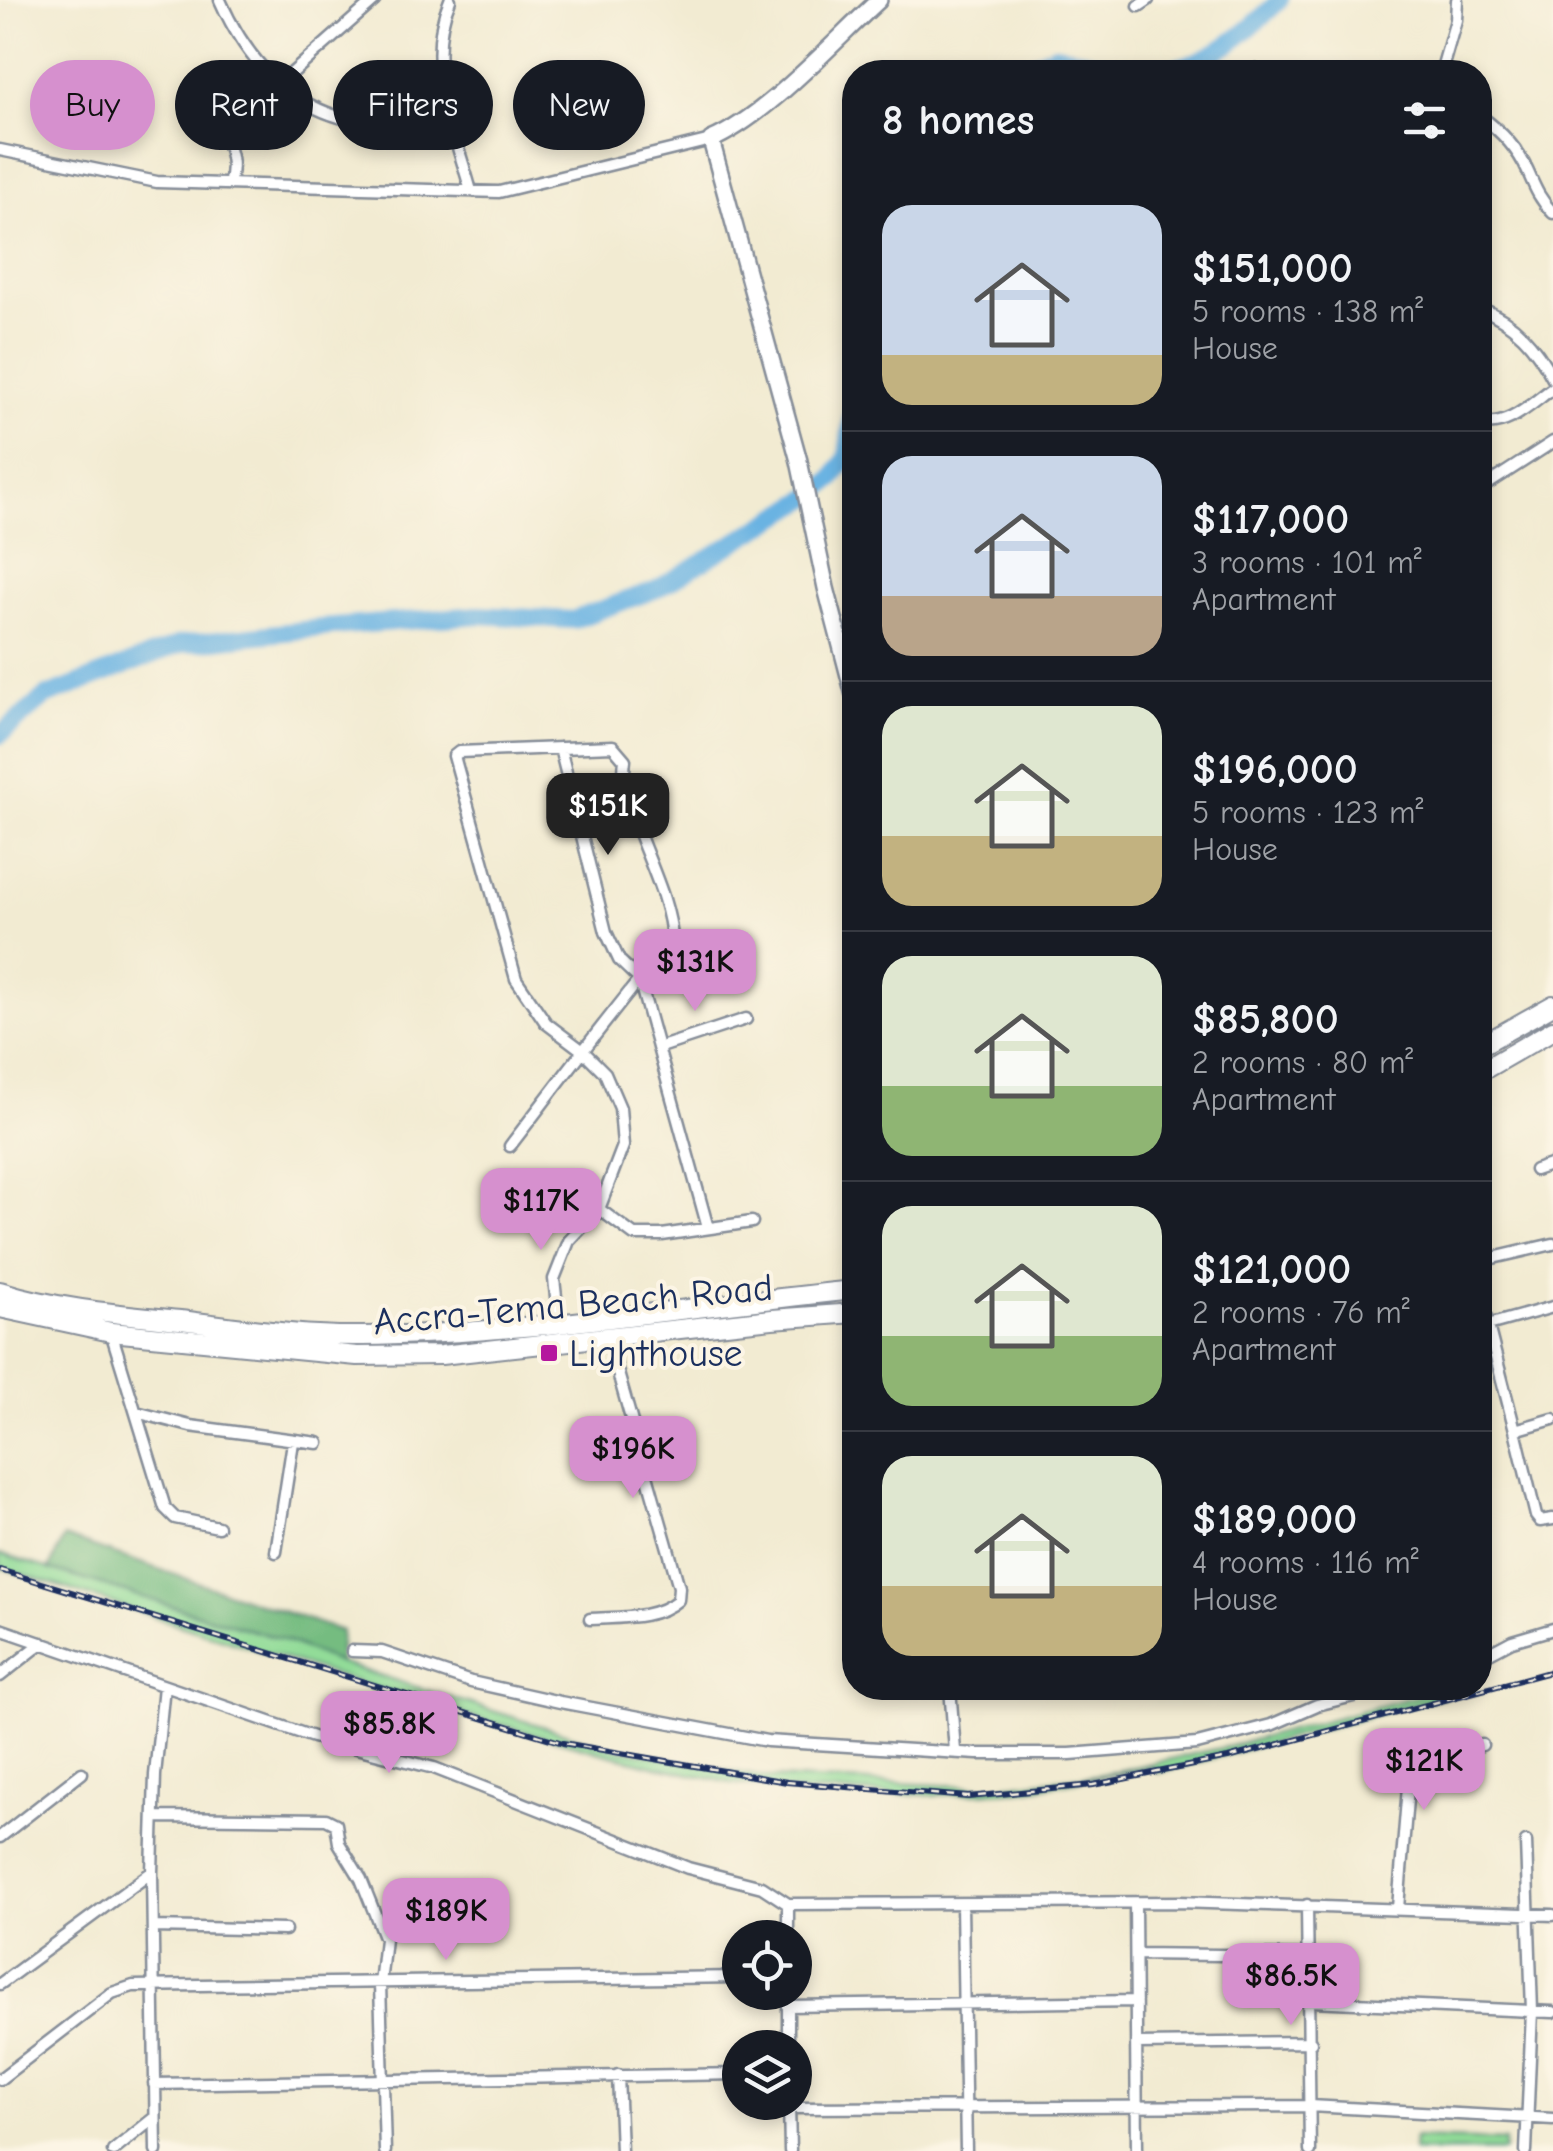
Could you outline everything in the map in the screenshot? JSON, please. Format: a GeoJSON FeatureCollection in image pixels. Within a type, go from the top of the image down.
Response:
{"type":"FeatureCollection","features":[{"type":"Feature","properties":{"kind":"main road"},"geometry":{"type":"LineString","coordinates":[[1492,1039],[1553,1005]]}},
{"type":"Feature","properties":{"kind":"main road"},"geometry":{"type":"LineString","coordinates":[[1492,1065],[1553,1030]]}},
{"type":"Feature","properties":{"kind":"main road","name":"Accra-Tema Beach Road"},"geometry":{"type":"LineString","coordinates":[[0,1291],[112,1313],[312,1335],[440,1333],[842,1291]]}},
{"type":"Feature","properties":{"kind":"main road","name":"Accra-Tema Beach Road"},"geometry":{"type":"LineString","coordinates":[[0,1308],[111,1332],[357,1356],[440,1355],[842,1314]]}},
{"type":"Feature","properties":{"kind":"street"},"geometry":{"type":"LineString","coordinates":[[220,0],[255,60]]}},
{"type":"Feature","properties":{"kind":"street"},"geometry":{"type":"LineString","coordinates":[[307,60],[375,0]]}},
{"type":"Feature","properties":{"kind":"street"},"geometry":{"type":"LineString","coordinates":[[438,60],[440,30],[450,0]]}},
{"type":"Feature","properties":{"kind":"street"},"geometry":{"type":"LineString","coordinates":[[0,150],[157,182],[512,190],[711,140],[733,129],[879,0]]}},
{"type":"Feature","properties":{"kind":"street"},"geometry":{"type":"LineString","coordinates":[[1445,60],[1457,0]]}},
{"type":"Feature","properties":{"kind":"street"},"geometry":{"type":"LineString","coordinates":[[1492,127],[1506,139],[1527,169],[1536,193],[1553,213]]}},
{"type":"Feature","properties":{"kind":"street"},"geometry":{"type":"LineString","coordinates":[[711,140],[802,476],[842,645]]}},
{"type":"Feature","properties":{"kind":"street"},"geometry":{"type":"LineString","coordinates":[[229,184],[234,162],[230,150]]}},
{"type":"Feature","properties":{"kind":"street"},"geometry":{"type":"LineString","coordinates":[[460,150],[471,191]]}},
{"type":"Feature","properties":{"kind":"street"},"geometry":{"type":"LineString","coordinates":[[1492,313],[1504,318],[1538,350],[1553,378]]}},
{"type":"Feature","properties":{"kind":"street"},"geometry":{"type":"LineString","coordinates":[[1492,423],[1506,421],[1553,388]]}},
{"type":"Feature","properties":{"kind":"street"},"geometry":{"type":"LineString","coordinates":[[1492,481],[1553,442]]}},
{"type":"Feature","properties":{"kind":"street"},"geometry":{"type":"LineString","coordinates":[[510,1146],[583,1051],[639,979],[672,940],[671,915],[624,784],[625,760],[613,746],[459,752],[454,760],[516,980],[546,1024],[583,1051],[605,1072],[623,1126],[623,1146],[599,1208],[569,1241],[560,1259],[554,1279],[559,1323]]}},
{"type":"Feature","properties":{"kind":"street"},"geometry":{"type":"LineString","coordinates":[[560,748],[612,948],[639,979],[708,1228]]}},
{"type":"Feature","properties":{"kind":"street"},"geometry":{"type":"LineString","coordinates":[[658,1048],[746,1018]]}},
{"type":"Feature","properties":{"kind":"street"},"geometry":{"type":"LineString","coordinates":[[1535,1170],[1553,1164]]}},
{"type":"Feature","properties":{"kind":"street"},"geometry":{"type":"LineString","coordinates":[[599,1208],[634,1235],[662,1236],[752,1222]]}},
{"type":"Feature","properties":{"kind":"street"},"geometry":{"type":"LineString","coordinates":[[1492,1258],[1553,1244]]}},
{"type":"Feature","properties":{"kind":"street"},"geometry":{"type":"LineString","coordinates":[[1492,1324],[1553,1307]]}},
{"type":"Feature","properties":{"kind":"street"},"geometry":{"type":"LineString","coordinates":[[111,1332],[169,1514],[218,1527]]}},
{"type":"Feature","properties":{"kind":"street"},"geometry":{"type":"LineString","coordinates":[[590,1619],[636,1616],[668,1609],[678,1600],[678,1587],[608,1338]]}},
{"type":"Feature","properties":{"kind":"street"},"geometry":{"type":"LineString","coordinates":[[1492,1341],[1536,1516],[1540,1520],[1553,1519]]}},
{"type":"Feature","properties":{"kind":"street"},"geometry":{"type":"LineString","coordinates":[[136,1412],[190,1426],[293,1442],[318,1442]]}},
{"type":"Feature","properties":{"kind":"street"},"geometry":{"type":"LineString","coordinates":[[1515,1430],[1553,1418]]}},
{"type":"Feature","properties":{"kind":"street"},"geometry":{"type":"LineString","coordinates":[[276,1552],[293,1442]]}},
{"type":"Feature","properties":{"kind":"street"},"geometry":{"type":"LineString","coordinates":[[0,1629],[313,1737],[434,1768],[688,1868],[762,1887],[788,1904],[1308,1904],[1553,1914]]}},
{"type":"Feature","properties":{"kind":"street"},"geometry":{"type":"LineString","coordinates":[[1492,1651],[1553,1629]]}},
{"type":"Feature","properties":{"kind":"street"},"geometry":{"type":"LineString","coordinates":[[0,1676],[42,1643]]}},
{"type":"Feature","properties":{"kind":"street"},"geometry":{"type":"LineString","coordinates":[[352,1651],[382,1652],[471,1682],[560,1702],[766,1741],[955,1751],[1070,1754],[1197,1744],[1271,1725],[1337,1700]]}},
{"type":"Feature","properties":{"kind":"street"},"geometry":{"type":"LineString","coordinates":[[156,2151],[152,1872],[164,1686]]}},
{"type":"Feature","properties":{"kind":"street"},"geometry":{"type":"LineString","coordinates":[[951,1700],[955,1751]]}},
{"type":"Feature","properties":{"kind":"street"},"geometry":{"type":"LineString","coordinates":[[1398,1908],[1410,1764],[1417,1759],[1482,1745]]}},
{"type":"Feature","properties":{"kind":"street"},"geometry":{"type":"LineString","coordinates":[[0,1837],[82,1774]]}},
{"type":"Feature","properties":{"kind":"street"},"geometry":{"type":"LineString","coordinates":[[154,1818],[334,1821],[343,1852],[361,1879],[385,1939],[380,1984],[385,2151]]}},
{"type":"Feature","properties":{"kind":"street"},"geometry":{"type":"LineString","coordinates":[[1526,1842],[1532,2011],[1526,2151]]}},
{"type":"Feature","properties":{"kind":"street"},"geometry":{"type":"LineString","coordinates":[[0,1984],[152,1872]]}},
{"type":"Feature","properties":{"kind":"street"},"geometry":{"type":"LineString","coordinates":[[1135,1903],[1137,2151]]}},
{"type":"Feature","properties":{"kind":"street"},"geometry":{"type":"LineString","coordinates":[[788,1904],[788,1920]]}},
{"type":"Feature","properties":{"kind":"street"},"geometry":{"type":"LineString","coordinates":[[962,1904],[966,2151]]}},
{"type":"Feature","properties":{"kind":"street"},"geometry":{"type":"LineString","coordinates":[[1308,1904],[1310,2151]]}},
{"type":"Feature","properties":{"kind":"street"},"geometry":{"type":"LineString","coordinates":[[152,1928],[285,1930]]}},
{"type":"Feature","properties":{"kind":"street"},"geometry":{"type":"LineString","coordinates":[[1136,1954],[1309,1956]]}},
{"type":"Feature","properties":{"kind":"street"},"geometry":{"type":"LineString","coordinates":[[0,2078],[112,1993],[132,1986],[722,1976]]}},
{"type":"Feature","properties":{"kind":"street"},"geometry":{"type":"LineString","coordinates":[[812,2006],[1136,2001]]}},
{"type":"Feature","properties":{"kind":"street"},"geometry":{"type":"LineString","coordinates":[[1311,2001],[1553,2012]]}},
{"type":"Feature","properties":{"kind":"street"},"geometry":{"type":"LineString","coordinates":[[1136,2044],[1310,2042]]}},
{"type":"Feature","properties":{"kind":"street"},"geometry":{"type":"LineString","coordinates":[[618,2074],[621,2151]]}},
{"type":"Feature","properties":{"kind":"street"},"geometry":{"type":"LineString","coordinates":[[154,2084],[722,2074]]}},
{"type":"Feature","properties":{"kind":"street"},"geometry":{"type":"LineString","coordinates":[[812,2105],[1310,2106],[1553,2118]]}},
{"type":"Feature","properties":{"kind":"street"},"geometry":{"type":"LineString","coordinates":[[113,2151],[154,2118]]}},
{"type":"Feature","properties":{"kind":"street"},"geometry":{"type":"LineString","coordinates":[[789,2120],[790,2151]]}},
{"type":"Feature","properties":{"kind":"green space"},"geometry":{"type":"Polygon","coordinates":[[[64,1537],[341,1631],[339,1663],[281,1639],[49,1569],[64,1537]]]}},
{"type":"Feature","properties":{"kind":"green space"},"geometry":{"type":"Polygon","coordinates":[[[0,1554],[281,1639],[339,1663],[609,1747],[767,1778],[987,1787],[1099,1775],[1231,1746],[1402,1700],[1431,1700],[1157,1773],[1154,1767],[1023,1790],[937,1795],[802,1792],[731,1783],[649,1765],[428,1705],[0,1567],[0,1554]]]}},
{"type":"Feature","properties":{"kind":"green space"},"geometry":{"type":"Polygon","coordinates":[[[1414,2138],[1504,2141],[1504,2151],[1413,2151],[1414,2138]]]}},
{"type":"Feature","properties":{"kind":"waterway"},"geometry":{"type":"LineString","coordinates":[[1200,60],[1251,27],[1280,0]]}},
{"type":"Feature","properties":{"kind":"waterway"},"geometry":{"type":"LineString","coordinates":[[1043,60],[1056,54],[1081,60]]}},
{"type":"Feature","properties":{"kind":"waterway"},"geometry":{"type":"LineString","coordinates":[[0,735],[45,697],[181,644],[478,615],[573,620],[657,589],[809,498],[833,479],[842,465]]}},
{"type":"Feature","properties":{"kind":"railway"},"geometry":{"type":"LineString","coordinates":[[0,1570],[563,1743],[787,1782],[968,1797],[1093,1785],[1228,1758],[1445,1700]]}},
{"type":"Feature","properties":{"kind":"railway"},"geometry":{"type":"LineString","coordinates":[[1492,1687],[1553,1671]]}},
{"type":"Feature","properties":{"kind":"place","name":"Lighthouse"},"geometry":{"type":"Point","coordinates":[549,1353]}}]}
